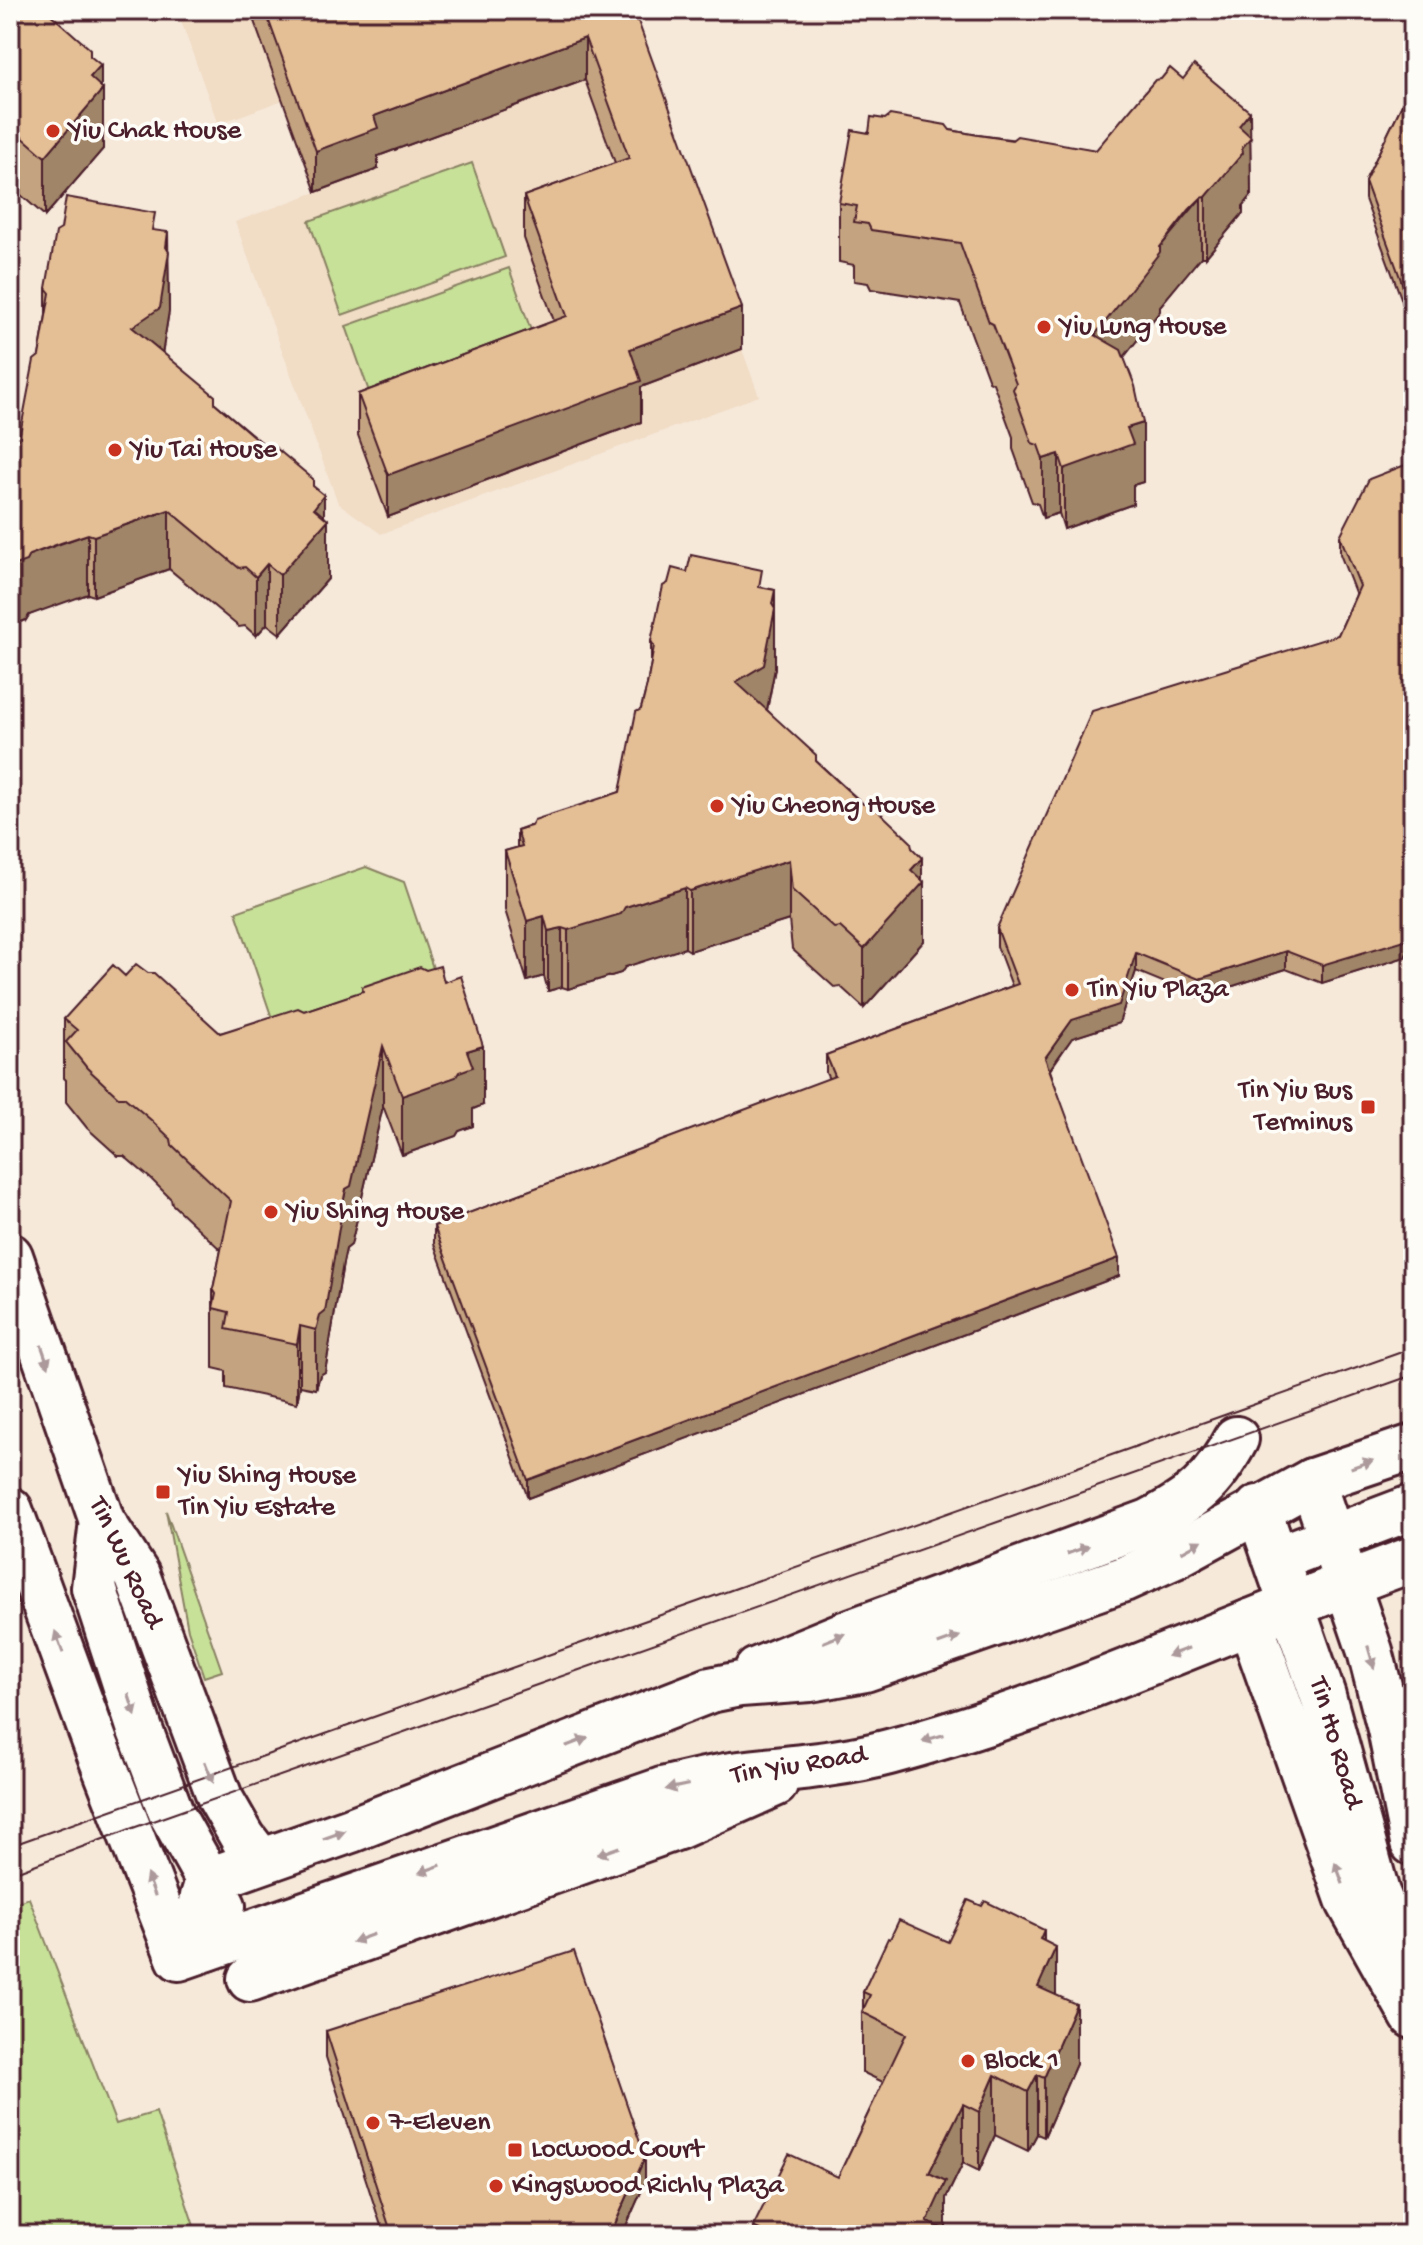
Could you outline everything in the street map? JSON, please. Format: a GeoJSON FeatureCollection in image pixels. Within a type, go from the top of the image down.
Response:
{"type":"FeatureCollection","features":[{"type":"Feature","properties":{"kind":"main road","name":"Tin Wu Road"},"geometry":{"type":"LineString","coordinates":[[10,1256],[102,1521],[137,1575],[220,1798],[260,1860]]}},
{"type":"Feature","properties":{"kind":"main road"},"geometry":{"type":"LineString","coordinates":[[207,1948],[200,1912],[202,1895],[209,1880],[351,1830],[842,1635],[1149,1522],[1186,1502],[1197,1492],[1219,1471],[1236,1439]]}},
{"type":"Feature","properties":{"kind":"main road"},"geometry":{"type":"LineString","coordinates":[[710,1690],[740,1684],[810,1679],[865,1669],[1124,1579],[1173,1557],[1312,1481],[1413,1447]]}},
{"type":"Feature","properties":{"kind":"main road","name":"Tin Ho Road"},"geometry":{"type":"LineString","coordinates":[[1312,1481],[1370,1651],[1390,1729],[1413,1843]]}},
{"type":"Feature","properties":{"kind":"main road"},"geometry":{"type":"LineString","coordinates":[[1276,1559],[1413,1507]]}},
{"type":"Feature","properties":{"kind":"main road","name":"Tin Ho Road"},"geometry":{"type":"LineString","coordinates":[[1258,1508],[1323,1696],[1377,1893],[1413,1978]]}},
{"type":"Feature","properties":{"kind":"main road"},"geometry":{"type":"LineString","coordinates":[[10,1510],[96,1745],[207,1948]]}},
{"type":"Feature","properties":{"kind":"main road"},"geometry":{"type":"LineString","coordinates":[[102,1521],[94,1588],[140,1730],[172,1815],[209,1880]]}},
{"type":"Feature","properties":{"kind":"main road","name":"Tin Yiu Road"},"geometry":{"type":"LineString","coordinates":[[207,1948],[662,1790],[735,1774],[809,1767],[887,1752],[990,1720],[1183,1650],[1291,1604],[1413,1559]]}},
{"type":"Feature","properties":{"kind":"main road","name":"Tin Ho Road"},"geometry":{"type":"LineString","coordinates":[[1250,1622],[1349,1902],[1413,2016]]}},
{"type":"Feature","properties":{"kind":"main road"},"geometry":{"type":"LineString","coordinates":[[250,1979],[678,1827],[745,1799],[809,1767]]}},
{"type":"Feature","properties":{"kind":"shaded area"},"geometry":{"type":"Polygon","coordinates":[[[177,10],[619,10],[759,396],[381,534],[338,503],[235,222],[316,192],[283,100],[218,124],[177,10]]]}},
{"type":"Feature","properties":{"kind":"green space"},"geometry":{"type":"Polygon","coordinates":[[[472,163],[505,257],[342,315],[309,221],[472,163]]]}},
{"type":"Feature","properties":{"kind":"green space"},"geometry":{"type":"Polygon","coordinates":[[[509,268],[542,362],[379,420],[346,326],[509,268]]]}},
{"type":"Feature","properties":{"kind":"green space"},"geometry":{"type":"Polygon","coordinates":[[[366,867],[404,882],[437,980],[278,1036],[236,912],[366,867]]]}},
{"type":"Feature","properties":{"kind":"green space"},"geometry":{"type":"Polygon","coordinates":[[[166,1511],[222,1671],[204,1677],[188,1630],[166,1511]]]}},
{"type":"Feature","properties":{"kind":"green space"},"geometry":{"type":"Polygon","coordinates":[[[29,1898],[116,2124],[156,2112],[197,2235],[10,2235],[10,1905],[29,1898]]]}},
{"type":"Feature","properties":{"kind":"building"},"geometry":{"type":"Polygon","coordinates":[[[10,10],[48,12],[90,49],[90,56],[101,65],[90,77],[103,89],[45,157],[21,136],[15,137],[10,133],[10,10]]]}},
{"type":"Feature","properties":{"kind":"building"},"geometry":{"type":"Polygon","coordinates":[[[265,10],[634,10],[742,308],[630,349],[641,381],[388,475],[358,394],[567,316],[524,196],[629,158],[585,38],[374,116],[378,128],[316,151],[265,10]]]}},
{"type":"Feature","properties":{"kind":"building"},"geometry":{"type":"Polygon","coordinates":[[[1194,65],[1250,112],[1239,126],[1251,137],[1242,148],[1243,153],[1206,197],[1189,210],[1095,335],[1121,350],[1135,386],[1143,423],[1127,428],[1133,444],[1064,469],[1059,454],[1043,459],[1038,445],[1032,443],[1013,389],[1016,384],[960,243],[871,230],[868,224],[854,222],[857,206],[839,203],[852,130],[869,133],[871,117],[885,119],[890,115],[946,125],[950,130],[978,135],[1012,140],[1017,136],[1096,150],[1155,80],[1161,79],[1170,68],[1183,79],[1194,65]]]}},
{"type":"Feature","properties":{"kind":"building"},"geometry":{"type":"Polygon","coordinates":[[[1413,82],[1413,313],[1365,181],[1413,82]]]}},
{"type":"Feature","properties":{"kind":"building"},"geometry":{"type":"Polygon","coordinates":[[[66,197],[155,213],[152,230],[168,232],[166,247],[169,252],[160,308],[132,327],[215,396],[215,403],[252,435],[264,444],[270,443],[313,479],[313,486],[324,495],[314,508],[328,520],[280,575],[267,564],[256,577],[245,567],[239,568],[169,510],[94,536],[88,534],[61,543],[29,555],[26,561],[10,567],[10,443],[19,439],[34,360],[39,356],[50,293],[46,288],[66,197]]]}},
{"type":"Feature","properties":{"kind":"building","name":"Tin Yiu Plaza"},"geometry":{"type":"Polygon","coordinates":[[[1413,462],[1413,922],[1405,940],[1322,965],[1286,951],[1199,979],[1136,953],[1119,1005],[1072,1020],[1045,1058],[1119,1258],[528,1480],[434,1226],[835,1076],[826,1055],[1018,984],[997,928],[1092,711],[1338,635],[1360,586],[1340,536],[1369,479],[1413,462]]]}},
{"type":"Feature","properties":{"kind":"building"},"geometry":{"type":"Polygon","coordinates":[[[691,555],[762,570],[759,587],[775,590],[772,604],[775,609],[764,665],[736,682],[816,755],[816,761],[844,787],[863,804],[870,803],[911,842],[912,848],[922,858],[911,870],[924,882],[864,949],[840,927],[834,928],[792,890],[789,860],[690,891],[685,888],[669,893],[625,907],[621,914],[568,930],[548,931],[544,916],[527,921],[505,851],[522,846],[517,830],[531,826],[534,820],[620,792],[636,712],[641,709],[647,685],[654,646],[651,641],[663,586],[668,583],[672,568],[687,572],[691,555]]]}},
{"type":"Feature","properties":{"kind":"building"},"geometry":{"type":"Polygon","coordinates":[[[136,964],[148,973],[154,973],[220,1033],[298,1008],[304,1011],[420,967],[426,970],[440,966],[444,982],[461,976],[483,1046],[467,1051],[473,1067],[459,1072],[456,1077],[402,1096],[383,1046],[351,1186],[346,1189],[325,1312],[320,1316],[316,1330],[300,1326],[297,1344],[226,1329],[229,1312],[213,1308],[216,1294],[213,1289],[231,1201],[172,1145],[171,1139],[151,1120],[124,1097],[118,1097],[87,1068],[66,1042],[77,1030],[64,1019],[113,965],[125,976],[136,964]]]}},
{"type":"Feature","properties":{"kind":"building"},"geometry":{"type":"Polygon","coordinates":[[[968,1900],[982,1906],[985,1901],[1044,1930],[1040,1939],[1056,1947],[1038,1987],[1076,2004],[1044,2078],[1037,2075],[1028,2092],[995,2075],[979,2112],[963,2104],[929,2173],[946,2181],[927,2222],[958,2235],[758,2235],[760,2230],[753,2227],[789,2154],[838,2177],[906,2034],[862,2012],[870,1995],[863,1992],[899,1920],[948,1942],[968,1900]]]}},
{"type":"Feature","properties":{"kind":"building"},"geometry":{"type":"Polygon","coordinates":[[[574,1951],[645,2157],[610,2235],[392,2235],[326,2031],[574,1951]]]}},
{"type":"Feature","properties":{"kind":"tram line"},"geometry":{"type":"LineString","coordinates":[[10,1846],[1413,1348]]}},
{"type":"Feature","properties":{"kind":"tram line"},"geometry":{"type":"LineString","coordinates":[[10,1874],[1413,1375]]}},
{"type":"Feature","properties":{"kind":"place","name":"Yiu Chak House"},"geometry":{"type":"Point","coordinates":[53,131]}},
{"type":"Feature","properties":{"kind":"place","name":"Yiu Lung House"},"geometry":{"type":"Point","coordinates":[1044,327]}},
{"type":"Feature","properties":{"kind":"place","name":"Yiu Tai House"},"geometry":{"type":"Point","coordinates":[115,450]}},
{"type":"Feature","properties":{"kind":"place","name":"Yiu Cheong House"},"geometry":{"type":"Point","coordinates":[717,806]}},
{"type":"Feature","properties":{"kind":"place","name":"Tin Yiu Plaza"},"geometry":{"type":"Point","coordinates":[1072,990]}},
{"type":"Feature","properties":{"kind":"place","name":"Tin Yiu Bus Terminus"},"geometry":{"type":"Point","coordinates":[1368,1107]}},
{"type":"Feature","properties":{"kind":"place","name":"Yiu Shing House"},"geometry":{"type":"Point","coordinates":[271,1212]}},
{"type":"Feature","properties":{"kind":"place","name":"Yiu Shing House Tin Yiu Estate"},"geometry":{"type":"Point","coordinates":[163,1492]}},
{"type":"Feature","properties":{"kind":"place","name":"Block 1"},"geometry":{"type":"Point","coordinates":[968,2061]}},
{"type":"Feature","properties":{"kind":"place","name":"7-Eleven"},"geometry":{"type":"Point","coordinates":[373,2123]}},
{"type":"Feature","properties":{"kind":"place","name":"Locwood Court"},"geometry":{"type":"Point","coordinates":[515,2150]}},
{"type":"Feature","properties":{"kind":"place","name":"Kingswood Richly Plaza"},"geometry":{"type":"Point","coordinates":[496,2186]}}]}
